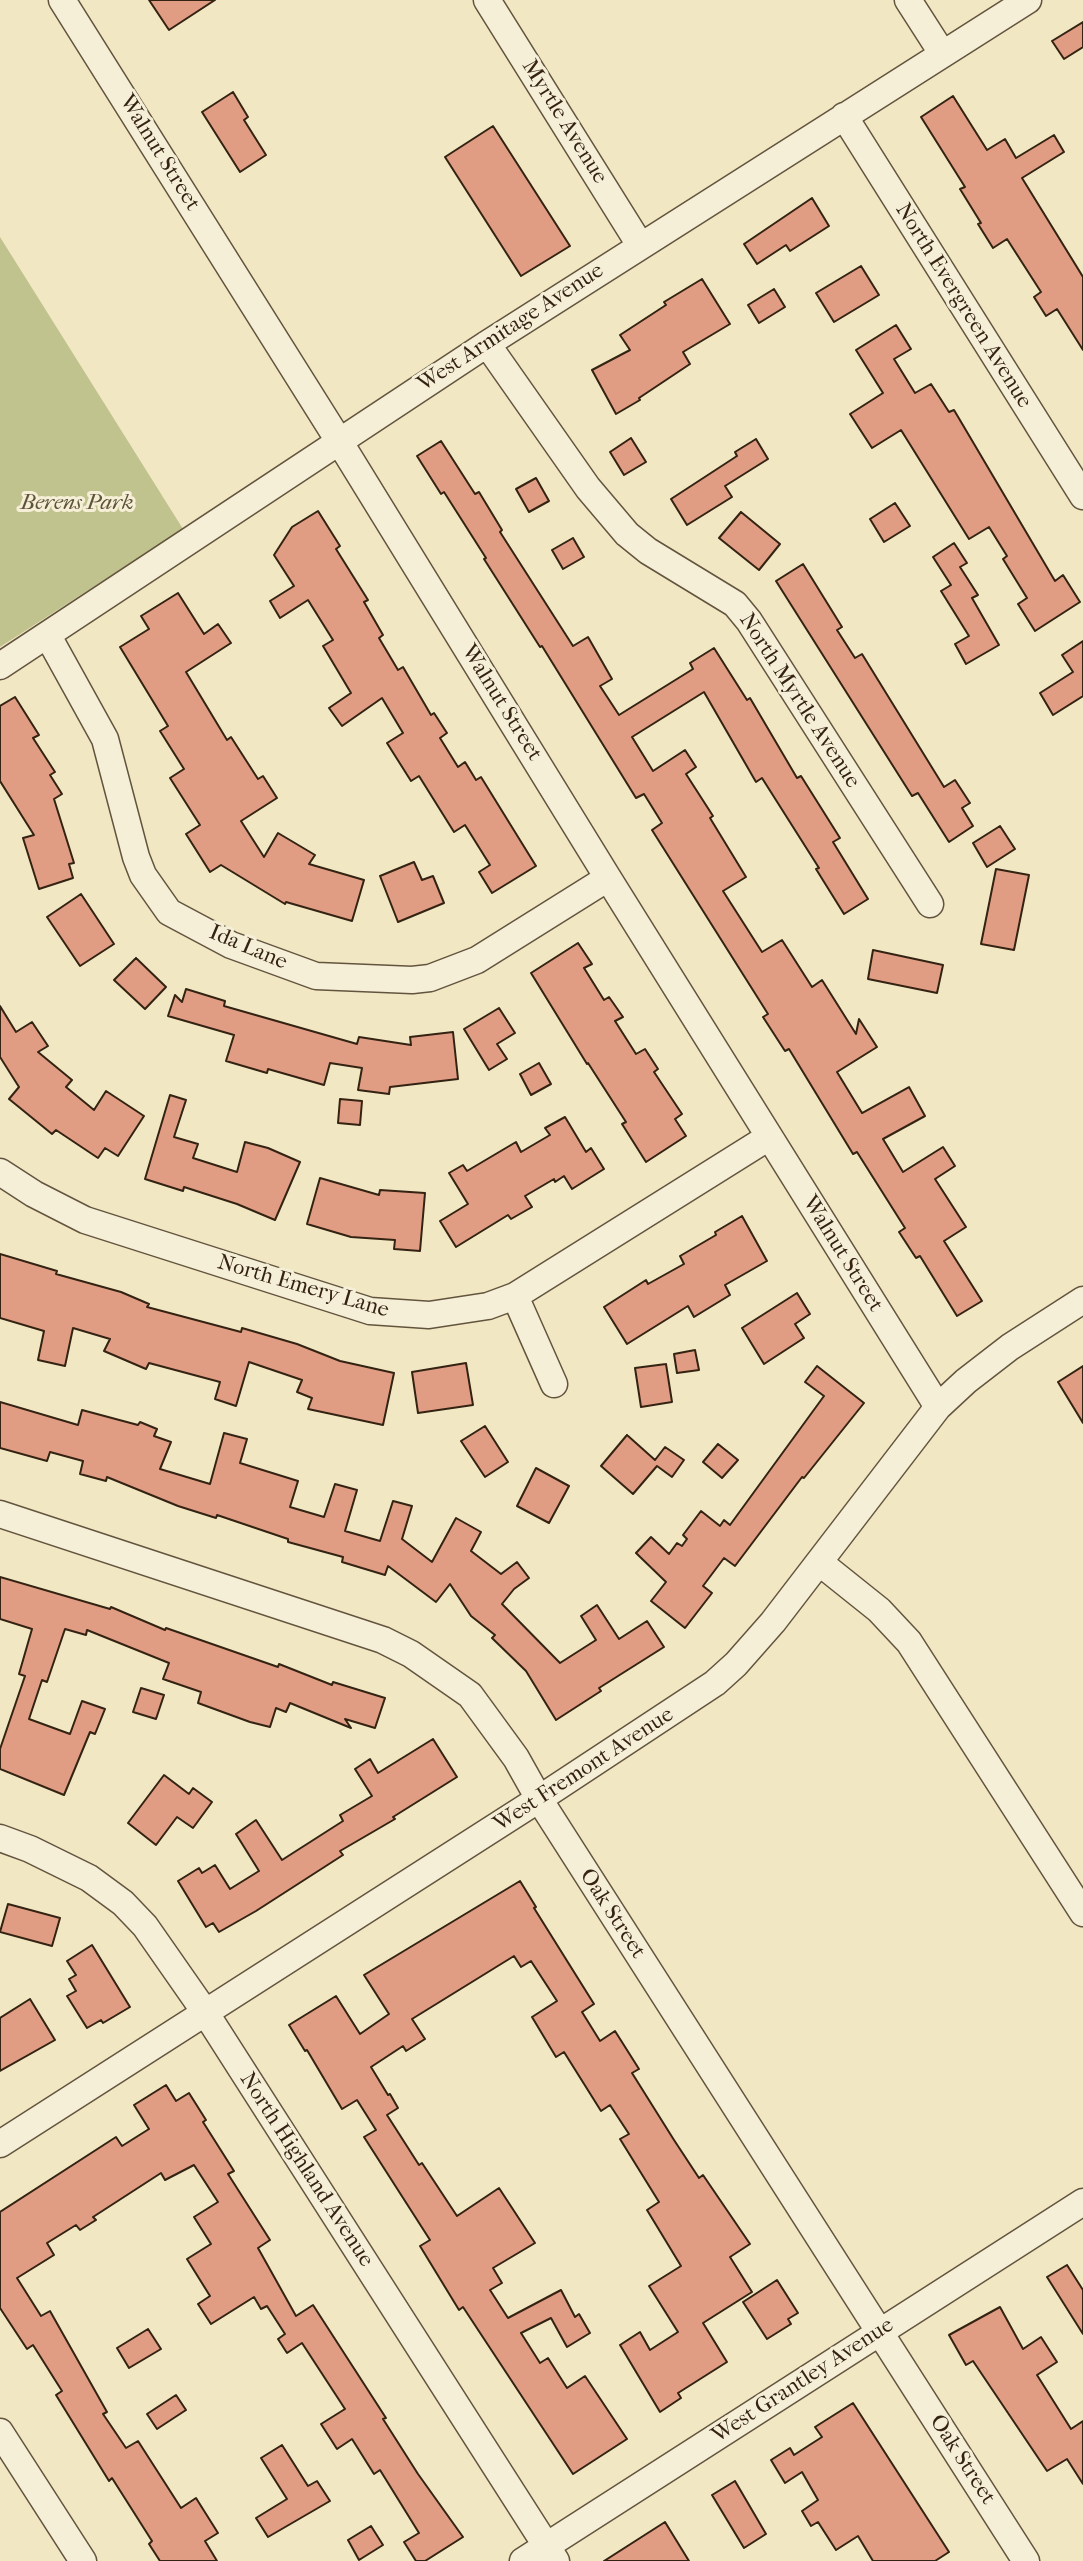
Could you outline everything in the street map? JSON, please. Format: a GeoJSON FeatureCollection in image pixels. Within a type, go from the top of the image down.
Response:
{"type":"FeatureCollection","features":[{"type":"Feature","properties":{"kind":"street","name":"Walnut Street"},"geometry":{"type":"LineString","coordinates":[[62,0],[938,1407]]}},
{"type":"Feature","properties":{"kind":"street","name":"Myrtle Avenue"},"geometry":{"type":"LineString","coordinates":[[487,0],[640,245]]}},
{"type":"Feature","properties":{"kind":"street"},"geometry":{"type":"LineString","coordinates":[[908,0],[942,53]]}},
{"type":"Feature","properties":{"kind":"street","name":"West Armitage Avenue"},"geometry":{"type":"LineString","coordinates":[[0,666],[487,344],[1028,0]]}},
{"type":"Feature","properties":{"kind":"street","name":"North Evergreen Avenue"},"geometry":{"type":"LineString","coordinates":[[844,116],[1083,496]]}},
{"type":"Feature","properties":{"kind":"street","name":"North Myrtle Avenue"},"geometry":{"type":"LineString","coordinates":[[487,344],[588,488],[627,534],[648,551],[735,604],[749,621],[930,904]]}},
{"type":"Feature","properties":{"kind":"street","name":"Ida Lane"},"geometry":{"type":"LineString","coordinates":[[48,636],[105,739],[143,875],[169,912],[231,945],[316,976],[430,978],[477,960],[608,878]]}},
{"type":"Feature","properties":{"kind":"street","name":"North Emery Lane"},"geometry":{"type":"LineString","coordinates":[[0,1172],[34,1194],[85,1220],[370,1311],[429,1315],[488,1306],[515,1296],[769,1137]]}},
{"type":"Feature","properties":{"kind":"street"},"geometry":{"type":"LineString","coordinates":[[515,1296],[554,1384]]}},
{"type":"Feature","properties":{"kind":"street","name":"West Fremont Avenue"},"geometry":{"type":"LineString","coordinates":[[0,2144],[715,1683],[773,1622],[938,1407],[1010,1347],[1083,1300]]}},
{"type":"Feature","properties":{"kind":"street","name":"Oak Street"},"geometry":{"type":"LineString","coordinates":[[0,1514],[383,1640],[411,1654],[470,1695],[516,1758],[539,1799],[1026,2561]]}},
{"type":"Feature","properties":{"kind":"street"},"geometry":{"type":"LineString","coordinates":[[819,1562],[879,1610],[909,1642],[1083,1913]]}},
{"type":"Feature","properties":{"kind":"street","name":"North Highland Avenue"},"geometry":{"type":"LineString","coordinates":[[0,1838],[89,1878],[123,1903],[145,1926],[205,2012],[552,2554]]}},
{"type":"Feature","properties":{"kind":"street","name":"West Grantley Avenue"},"geometry":{"type":"LineString","coordinates":[[523,2561],[552,2554],[879,2331],[1083,2202]]}},
{"type":"Feature","properties":{"kind":"street"},"geometry":{"type":"LineString","coordinates":[[0,2432],[83,2561]]}},
{"type":"Feature","properties":{"kind":"green space","name":"Berens Park"},"geometry":{"type":"Polygon","coordinates":[[[0,237],[183,529],[0,647],[0,237]]]}},
{"type":"Feature","properties":{"kind":"building"},"geometry":{"type":"Polygon","coordinates":[[[149,0],[215,0],[169,30],[149,0]]]}},
{"type":"Feature","properties":{"kind":"building"},"geometry":{"type":"Polygon","coordinates":[[[1083,22],[1083,47],[1064,59],[1052,41],[1083,22]]]}},
{"type":"Feature","properties":{"kind":"building"},"geometry":{"type":"Polygon","coordinates":[[[233,92],[248,117],[244,120],[266,155],[240,172],[202,112],[233,92]]]}},
{"type":"Feature","properties":{"kind":"building"},"geometry":{"type":"Polygon","coordinates":[[[953,96],[987,150],[1005,139],[1016,158],[1054,135],[1064,152],[1022,178],[1083,277],[1083,350],[1057,309],[1046,316],[1034,297],[1041,292],[1007,239],[993,248],[960,189],[965,187],[921,117],[953,96]]]}},
{"type":"Feature","properties":{"kind":"building"},"geometry":{"type":"Polygon","coordinates":[[[493,126],[570,246],[521,276],[445,157],[493,126]]]}},
{"type":"Feature","properties":{"kind":"building"},"geometry":{"type":"Polygon","coordinates":[[[812,198],[829,226],[790,251],[786,245],[757,264],[744,244],[812,198]]]}},
{"type":"Feature","properties":{"kind":"building"},"geometry":{"type":"Polygon","coordinates":[[[861,266],[879,295],[834,322],[816,293],[861,266]]]}},
{"type":"Feature","properties":{"kind":"building"},"geometry":{"type":"Polygon","coordinates":[[[702,279],[730,324],[683,352],[690,364],[616,414],[592,370],[630,350],[620,335],[666,305],[664,302],[702,279]]]}},
{"type":"Feature","properties":{"kind":"building"},"geometry":{"type":"Polygon","coordinates":[[[774,289],[785,307],[759,323],[748,305],[774,289]]]}},
{"type":"Feature","properties":{"kind":"building"},"geometry":{"type":"Polygon","coordinates":[[[896,325],[911,349],[894,359],[915,393],[931,384],[949,412],[954,410],[1055,581],[1063,575],[1080,602],[1035,631],[1018,604],[1027,598],[1003,559],[1007,556],[989,527],[969,539],[901,430],[872,448],[850,414],[883,393],[856,350],[896,325]]]}},
{"type":"Feature","properties":{"kind":"building"},"geometry":{"type":"Polygon","coordinates":[[[631,438],[646,462],[624,475],[610,452],[631,438]]]}},
{"type":"Feature","properties":{"kind":"building"},"geometry":{"type":"Polygon","coordinates":[[[756,439],[768,459],[725,486],[732,497],[687,525],[671,499],[737,456],[735,452],[756,439]]]}},
{"type":"Feature","properties":{"kind":"building"},"geometry":{"type":"Polygon","coordinates":[[[441,441],[475,494],[479,492],[502,530],[500,532],[573,646],[588,637],[612,679],[600,686],[619,715],[693,669],[690,663],[714,648],[747,700],[750,698],[797,778],[801,776],[840,838],[833,842],[868,899],[844,914],[762,778],[756,782],[704,692],[632,737],[653,771],[685,750],[696,767],[686,774],[746,877],[723,891],[762,952],[782,940],[812,987],[822,980],[856,1034],[859,1019],[877,1047],[837,1072],[862,1113],[909,1087],[925,1116],[883,1139],[903,1172],[943,1147],[955,1166],[935,1179],[966,1227],[944,1241],[982,1301],[957,1316],[920,1256],[916,1258],[899,1232],[905,1228],[857,1152],[853,1154],[789,1049],[785,1051],[763,1017],[768,1014],[652,830],[662,823],[644,794],[636,798],[444,492],[441,494],[417,456],[441,441]]]}},
{"type":"Feature","properties":{"kind":"building"},"geometry":{"type":"Polygon","coordinates":[[[536,478],[549,501],[529,512],[516,489],[536,478]]]}},
{"type":"Feature","properties":{"kind":"building"},"geometry":{"type":"Polygon","coordinates":[[[895,503],[910,526],[884,542],[870,519],[895,503]]]}},
{"type":"Feature","properties":{"kind":"building"},"geometry":{"type":"Polygon","coordinates":[[[318,511],[340,546],[336,549],[368,600],[364,602],[383,635],[379,638],[398,670],[403,667],[431,715],[434,713],[447,733],[440,738],[458,767],[465,762],[476,780],[481,777],[536,866],[492,893],[479,872],[490,865],[465,825],[454,832],[419,776],[411,781],[387,743],[403,733],[382,698],[342,726],[329,708],[351,693],[323,646],[333,640],[308,600],[280,618],[270,601],[294,586],[274,555],[292,527],[318,511]]]}},
{"type":"Feature","properties":{"kind":"building"},"geometry":{"type":"Polygon","coordinates":[[[741,512],[780,544],[759,570],[719,538],[741,512]]]}},
{"type":"Feature","properties":{"kind":"building"},"geometry":{"type":"Polygon","coordinates":[[[573,538],[584,557],[563,569],[552,550],[573,538]]]}},
{"type":"Feature","properties":{"kind":"building"},"geometry":{"type":"Polygon","coordinates":[[[954,543],[967,563],[960,567],[978,595],[972,598],[999,645],[966,664],[955,644],[969,636],[941,591],[951,585],[933,557],[954,543]]]}},
{"type":"Feature","properties":{"kind":"building"},"geometry":{"type":"Polygon","coordinates":[[[803,564],[842,627],[837,630],[855,658],[862,654],[944,787],[955,780],[970,803],[962,808],[973,826],[949,842],[918,793],[912,796],[776,581],[803,564]]]}},
{"type":"Feature","properties":{"kind":"building"},"geometry":{"type":"Polygon","coordinates":[[[178,593],[204,634],[218,624],[231,643],[186,672],[227,740],[231,737],[258,779],[263,776],[277,798],[241,821],[264,857],[278,833],[315,855],[309,864],[364,880],[352,921],[285,904],[221,865],[210,872],[186,834],[200,825],[170,778],[184,769],[160,731],[168,726],[120,647],[149,629],[141,616],[178,593]]]}},
{"type":"Feature","properties":{"kind":"building"},"geometry":{"type":"Polygon","coordinates":[[[1083,641],[1083,696],[1053,715],[1040,693],[1073,672],[1062,655],[1083,641]]]}},
{"type":"Feature","properties":{"kind":"building"},"geometry":{"type":"Polygon","coordinates":[[[15,697],[39,735],[33,738],[55,772],[50,775],[62,794],[54,799],[74,863],[69,864],[73,878],[39,889],[23,838],[34,835],[0,781],[0,706],[15,697]]]}},
{"type":"Feature","properties":{"kind":"building"},"geometry":{"type":"Polygon","coordinates":[[[1000,826],[1015,849],[987,867],[973,843],[1000,826]]]}},
{"type":"Feature","properties":{"kind":"building"},"geometry":{"type":"Polygon","coordinates":[[[414,862],[422,880],[433,876],[444,903],[398,922],[380,876],[414,862]]]}},
{"type":"Feature","properties":{"kind":"building"},"geometry":{"type":"Polygon","coordinates":[[[996,869],[1029,875],[1014,950],[981,944],[996,869]]]}},
{"type":"Feature","properties":{"kind":"building"},"geometry":{"type":"Polygon","coordinates":[[[81,894],[114,944],[80,966],[47,917],[81,894]]]}},
{"type":"Feature","properties":{"kind":"building"},"geometry":{"type":"Polygon","coordinates":[[[578,943],[592,964],[584,968],[604,1000],[609,997],[623,1017],[615,1021],[636,1054],[645,1049],[658,1069],[654,1072],[682,1114],[675,1119],[686,1136],[646,1162],[622,1124],[626,1122],[531,973],[578,943]]]}},
{"type":"Feature","properties":{"kind":"building"},"geometry":{"type":"Polygon","coordinates":[[[873,950],[943,965],[937,993],[868,979],[873,950]]]}},
{"type":"Feature","properties":{"kind":"building"},"geometry":{"type":"Polygon","coordinates":[[[136,958],[166,987],[145,1009],[114,980],[136,958]]]}},
{"type":"Feature","properties":{"kind":"building"},"geometry":{"type":"Polygon","coordinates":[[[186,989],[225,1001],[224,1006],[357,1044],[359,1037],[411,1045],[410,1037],[453,1032],[458,1079],[390,1087],[389,1094],[358,1090],[362,1068],[330,1063],[324,1085],[226,1061],[234,1035],[168,1016],[175,995],[182,1002],[186,989]]]}},
{"type":"Feature","properties":{"kind":"building"},"geometry":{"type":"Polygon","coordinates":[[[0,1006],[16,1032],[32,1022],[48,1046],[38,1052],[72,1080],[66,1087],[94,1110],[106,1091],[144,1116],[118,1156],[105,1148],[98,1158],[56,1130],[52,1134],[9,1099],[19,1087],[0,1057],[0,1006]]]}},
{"type":"Feature","properties":{"kind":"building"},"geometry":{"type":"Polygon","coordinates":[[[499,1008],[515,1033],[497,1044],[507,1059],[489,1070],[464,1029],[499,1008]]]}},
{"type":"Feature","properties":{"kind":"building"},"geometry":{"type":"Polygon","coordinates":[[[539,1063],[551,1084],[531,1095],[520,1074],[539,1063]]]}},
{"type":"Feature","properties":{"kind":"building"},"geometry":{"type":"Polygon","coordinates":[[[170,1095],[186,1100],[174,1137],[198,1144],[193,1158],[237,1172],[245,1142],[300,1162],[275,1220],[184,1187],[183,1191],[145,1179],[170,1095]]]}},
{"type":"Feature","properties":{"kind":"building"},"geometry":{"type":"Polygon","coordinates":[[[340,1099],[362,1101],[360,1125],[338,1123],[340,1099]]]}},
{"type":"Feature","properties":{"kind":"building"},"geometry":{"type":"Polygon","coordinates":[[[565,1117],[586,1152],[591,1148],[604,1169],[572,1189],[564,1176],[555,1182],[554,1179],[525,1196],[532,1207],[511,1219],[508,1215],[456,1247],[440,1221],[468,1204],[449,1173],[463,1165],[467,1171],[516,1142],[521,1152],[550,1135],[545,1128],[565,1117]]]}},
{"type":"Feature","properties":{"kind":"building"},"geometry":{"type":"Polygon","coordinates":[[[320,1178],[379,1195],[380,1190],[425,1193],[420,1251],[394,1249],[395,1240],[351,1237],[307,1224],[320,1178]]]}},
{"type":"Feature","properties":{"kind":"building"},"geometry":{"type":"Polygon","coordinates":[[[742,1216],[767,1261],[725,1285],[730,1295],[694,1317],[688,1306],[627,1344],[604,1307],[646,1280],[648,1284],[684,1264],[680,1256],[742,1216]]]}},
{"type":"Feature","properties":{"kind":"building"},"geometry":{"type":"Polygon","coordinates":[[[0,1254],[121,1292],[149,1304],[147,1307],[241,1332],[242,1328],[340,1361],[394,1373],[383,1425],[308,1409],[312,1398],[297,1392],[302,1380],[249,1362],[236,1406],[215,1399],[220,1382],[149,1363],[146,1369],[104,1351],[110,1339],[73,1328],[65,1366],[38,1360],[44,1331],[0,1318],[0,1254]]]}},
{"type":"Feature","properties":{"kind":"building"},"geometry":{"type":"Polygon","coordinates":[[[797,1293],[810,1314],[795,1324],[804,1338],[764,1364],[742,1328],[797,1293]]]}},
{"type":"Feature","properties":{"kind":"building"},"geometry":{"type":"Polygon","coordinates":[[[695,1350],[699,1370],[677,1373],[674,1354],[695,1350]]]}},
{"type":"Feature","properties":{"kind":"building"},"geometry":{"type":"Polygon","coordinates":[[[466,1363],[473,1405],[418,1413],[412,1372],[466,1363]]]}},
{"type":"Feature","properties":{"kind":"building"},"geometry":{"type":"Polygon","coordinates":[[[666,1364],[672,1402],[641,1407],[635,1368],[666,1364]]]}},
{"type":"Feature","properties":{"kind":"building"},"geometry":{"type":"Polygon","coordinates":[[[817,1366],[864,1403],[802,1477],[735,1566],[724,1558],[703,1586],[712,1593],[685,1628],[651,1601],[666,1582],[636,1553],[651,1537],[669,1554],[677,1543],[682,1546],[687,1539],[683,1535],[701,1511],[720,1526],[724,1520],[730,1525],[824,1396],[805,1382],[817,1366]]]}},
{"type":"Feature","properties":{"kind":"building"},"geometry":{"type":"Polygon","coordinates":[[[1083,1366],[1083,1423],[1058,1382],[1083,1366]]]}},
{"type":"Feature","properties":{"kind":"building"},"geometry":{"type":"Polygon","coordinates":[[[0,1402],[78,1425],[82,1410],[138,1425],[140,1422],[157,1429],[154,1436],[171,1442],[160,1469],[210,1484],[224,1433],[247,1439],[240,1463],[298,1481],[290,1507],[324,1517],[335,1484],[357,1490],[345,1531],[380,1541],[393,1501],[412,1506],[402,1539],[432,1562],[456,1518],[481,1532],[471,1551],[501,1574],[517,1562],[529,1578],[514,1589],[502,1604],[560,1663],[596,1640],[581,1616],[597,1605],[619,1639],[647,1621],[664,1647],[599,1688],[601,1691],[556,1720],[526,1671],[492,1638],[495,1635],[471,1616],[450,1584],[436,1602],[388,1566],[385,1575],[342,1562],[343,1557],[288,1542],[288,1539],[217,1515],[216,1518],[178,1506],[107,1477],[106,1481],[80,1474],[83,1461],[50,1452],[47,1461],[0,1448],[0,1402]]]}},
{"type":"Feature","properties":{"kind":"building"},"geometry":{"type":"Polygon","coordinates":[[[485,1426],[508,1462],[485,1477],[461,1441],[485,1426]]]}},
{"type":"Feature","properties":{"kind":"building"},"geometry":{"type":"Polygon","coordinates":[[[627,1435],[655,1460],[665,1447],[684,1460],[672,1477],[657,1466],[633,1494],[601,1466],[627,1435]]]}},
{"type":"Feature","properties":{"kind":"building"},"geometry":{"type":"Polygon","coordinates":[[[718,1444],[738,1460],[722,1478],[703,1462],[718,1444]]]}},
{"type":"Feature","properties":{"kind":"building"},"geometry":{"type":"Polygon","coordinates":[[[536,1468],[569,1486],[549,1523],[517,1506],[536,1468]]]}},
{"type":"Feature","properties":{"kind":"building"},"geometry":{"type":"Polygon","coordinates":[[[0,1577],[111,1607],[165,1630],[278,1667],[279,1664],[332,1685],[333,1682],[385,1698],[375,1728],[345,1719],[351,1728],[290,1703],[286,1712],[276,1708],[270,1727],[250,1722],[198,1703],[201,1692],[163,1679],[169,1663],[87,1630],[86,1635],[65,1629],[47,1682],[42,1680],[29,1719],[70,1734],[82,1701],[105,1709],[95,1734],[90,1732],[64,1795],[0,1769],[0,1749],[25,1676],[19,1674],[32,1629],[0,1619],[0,1577]]]}},
{"type":"Feature","properties":{"kind":"building"},"geometry":{"type":"Polygon","coordinates":[[[141,1688],[164,1695],[156,1719],[133,1712],[141,1688]]]}},
{"type":"Feature","properties":{"kind":"building"},"geometry":{"type":"Polygon","coordinates":[[[433,1739],[457,1777],[340,1851],[343,1855],[256,1911],[219,1932],[213,1923],[206,1927],[178,1881],[199,1868],[202,1873],[215,1865],[230,1889],[259,1871],[236,1834],[256,1820],[282,1860],[343,1821],[340,1815],[372,1796],[355,1769],[370,1759],[378,1773],[433,1739]]]}},
{"type":"Feature","properties":{"kind":"building"},"geometry":{"type":"Polygon","coordinates":[[[164,1775],[189,1794],[193,1788],[212,1802],[193,1828],[177,1817],[156,1845],[128,1823],[164,1775]]]}},
{"type":"Feature","properties":{"kind":"building"},"geometry":{"type":"Polygon","coordinates":[[[520,1881],[594,2004],[582,2012],[600,2041],[615,2031],[639,2069],[632,2073],[674,2140],[699,2178],[703,2175],[750,2244],[730,2257],[752,2292],[703,2323],[727,2362],[678,2393],[681,2398],[660,2412],[620,2345],[640,2332],[650,2350],[678,2332],[649,2286],[681,2266],[647,2210],[659,2202],[620,2139],[629,2134],[610,2105],[601,2111],[564,2052],[556,2057],[532,2017],[557,2001],[531,1961],[521,1967],[514,1956],[412,2019],[425,2039],[406,2051],[403,2046],[371,2067],[398,2108],[387,2115],[457,2216],[499,2188],[535,2243],[493,2268],[502,2283],[490,2290],[508,2318],[561,2290],[575,2317],[579,2314],[590,2333],[567,2347],[551,2318],[521,2333],[540,2363],[548,2358],[567,2388],[585,2376],[627,2439],[573,2474],[463,2307],[459,2310],[420,2246],[430,2240],[364,2137],[376,2130],[357,2100],[342,2109],[289,2025],[336,1996],[360,2034],[389,2014],[364,1975],[520,1881]]]}},
{"type":"Feature","properties":{"kind":"building"},"geometry":{"type":"Polygon","coordinates":[[[8,1904],[60,1918],[52,1946],[0,1932],[8,1904]]]}},
{"type":"Feature","properties":{"kind":"building"},"geometry":{"type":"Polygon","coordinates":[[[92,1945],[130,2007],[103,2023],[101,2020],[87,2028],[67,1996],[76,1991],[69,1979],[76,1975],[67,1961],[92,1945]]]}},
{"type":"Feature","properties":{"kind":"building"},"geometry":{"type":"Polygon","coordinates":[[[30,1999],[55,2040],[0,2071],[0,2018],[30,1999]]]}},
{"type":"Feature","properties":{"kind":"building"},"geometry":{"type":"Polygon","coordinates":[[[166,2085],[176,2101],[189,2093],[206,2120],[203,2122],[234,2171],[228,2174],[270,2240],[258,2248],[296,2316],[313,2305],[418,2474],[463,2537],[425,2561],[416,2561],[404,2542],[419,2533],[380,2470],[374,2474],[352,2439],[337,2449],[321,2424],[345,2409],[302,2343],[287,2353],[278,2339],[285,2334],[267,2306],[261,2309],[254,2297],[211,2324],[198,2304],[210,2296],[187,2259],[211,2244],[194,2217],[218,2202],[194,2165],[165,2180],[161,2173],[93,2217],[96,2220],[80,2230],[76,2225],[47,2243],[54,2255],[17,2278],[41,2316],[50,2311],[107,2412],[103,2414],[126,2448],[138,2441],[181,2508],[196,2498],[218,2533],[205,2541],[217,2561],[160,2561],[149,2544],[152,2541],[112,2478],[109,2481],[56,2395],[62,2391],[33,2345],[27,2349],[0,2308],[0,2212],[116,2137],[122,2146],[149,2129],[134,2105],[166,2085]]]}},
{"type":"Feature","properties":{"kind":"building"},"geometry":{"type":"Polygon","coordinates":[[[1067,2265],[1083,2290],[1083,2334],[1047,2277],[1067,2265]]]}},
{"type":"Feature","properties":{"kind":"building"},"geometry":{"type":"Polygon","coordinates":[[[777,2280],[798,2313],[788,2319],[791,2324],[767,2339],[743,2302],[777,2280]]]}},
{"type":"Feature","properties":{"kind":"building"},"geometry":{"type":"Polygon","coordinates":[[[1000,2307],[1023,2349],[1041,2337],[1057,2362],[1037,2375],[1071,2429],[1083,2421],[1083,2484],[1067,2459],[1047,2471],[973,2361],[966,2365],[949,2335],[1000,2307]]]}},
{"type":"Feature","properties":{"kind":"building"},"geometry":{"type":"Polygon","coordinates":[[[148,2329],[161,2349],[129,2368],[117,2348],[148,2329]]]}},
{"type":"Feature","properties":{"kind":"building"},"geometry":{"type":"Polygon","coordinates":[[[176,2395],[186,2410],[157,2429],[147,2414],[176,2395]]]}},
{"type":"Feature","properties":{"kind":"building"},"geometry":{"type":"Polygon","coordinates":[[[853,2403],[949,2552],[935,2561],[873,2561],[858,2536],[836,2550],[818,2522],[811,2526],[802,2511],[818,2500],[802,2472],[785,2483],[771,2460],[790,2448],[794,2455],[822,2437],[815,2427],[853,2403]]]}},
{"type":"Feature","properties":{"kind":"building"},"geometry":{"type":"Polygon","coordinates":[[[282,2445],[308,2486],[317,2481],[330,2501],[268,2537],[256,2518],[287,2499],[261,2458],[282,2445]]]}},
{"type":"Feature","properties":{"kind":"building"},"geometry":{"type":"Polygon","coordinates":[[[735,2481],[766,2534],[744,2548],[712,2495],[735,2481]]]}},
{"type":"Feature","properties":{"kind":"building"},"geometry":{"type":"Polygon","coordinates":[[[665,2522],[689,2561],[604,2561],[665,2522]]]}},
{"type":"Feature","properties":{"kind":"building"},"geometry":{"type":"Polygon","coordinates":[[[371,2526],[383,2545],[359,2560],[348,2540],[371,2526]]]}}]}
